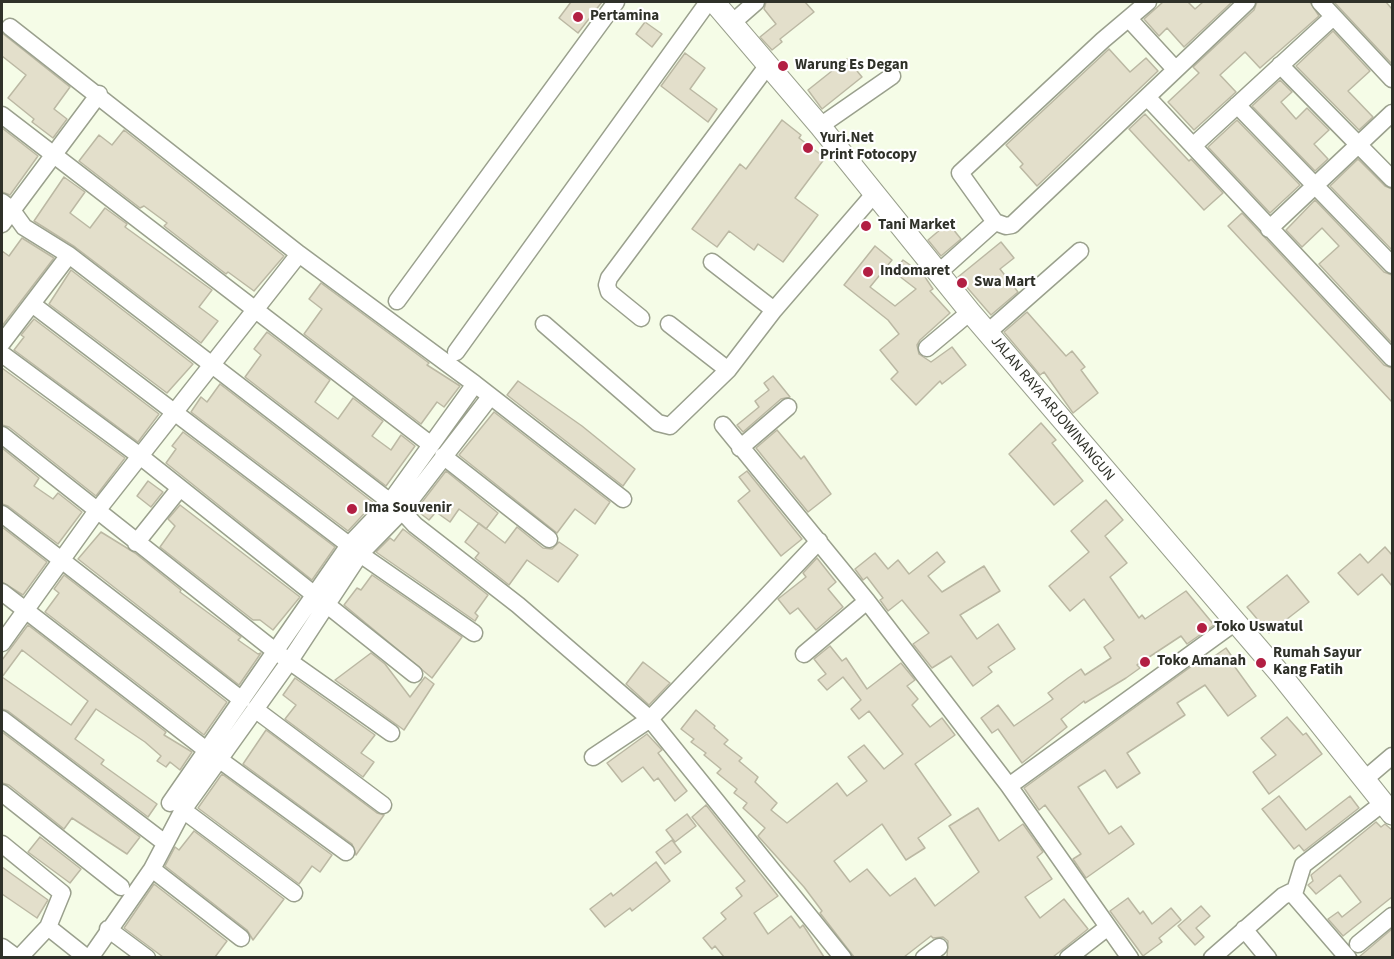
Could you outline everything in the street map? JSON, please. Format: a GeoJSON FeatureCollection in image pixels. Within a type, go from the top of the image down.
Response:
{"type":"FeatureCollection","features":[{"type":"Feature","properties":{"kind":"main road","name":"JALAN RAYA ARJOWINANGUN"},"geometry":{"type":"LineString","coordinates":[[714,2],[820,126],[970,312],[1234,623],[1281,675],[1388,808]]}},
{"type":"Feature","properties":{"kind":"street"},"geometry":{"type":"LineString","coordinates":[[397,301],[616,2]]}},
{"type":"Feature","properties":{"kind":"street"},"geometry":{"type":"LineString","coordinates":[[456,352],[708,2]]}},
{"type":"Feature","properties":{"kind":"street"},"geometry":{"type":"LineString","coordinates":[[732,23],[756,2]]}},
{"type":"Feature","properties":{"kind":"street"},"geometry":{"type":"LineString","coordinates":[[1148,2],[1103,40],[960,173],[995,222],[1006,226],[1012,225],[1247,2]]}},
{"type":"Feature","properties":{"kind":"street"},"geometry":{"type":"LineString","coordinates":[[1320,2],[1392,79]]}},
{"type":"Feature","properties":{"kind":"street"},"geometry":{"type":"LineString","coordinates":[[1193,146],[1333,17]]}},
{"type":"Feature","properties":{"kind":"street"},"geometry":{"type":"LineString","coordinates":[[1129,20],[1175,69]]}},
{"type":"Feature","properties":{"kind":"street"},"geometry":{"type":"LineString","coordinates":[[10,27],[99,94],[299,254],[475,384],[622,498]]}},
{"type":"Feature","properties":{"kind":"street"},"geometry":{"type":"LineString","coordinates":[[641,318],[609,292],[607,285],[609,278],[768,65]]}},
{"type":"Feature","properties":{"kind":"street"},"geometry":{"type":"LineString","coordinates":[[1280,65],[1392,179]]}},
{"type":"Feature","properties":{"kind":"street"},"geometry":{"type":"LineString","coordinates":[[820,126],[892,76]]}},
{"type":"Feature","properties":{"kind":"street"},"geometry":{"type":"LineString","coordinates":[[24,226],[2,224],[6,206],[52,156],[99,94]]}},
{"type":"Feature","properties":{"kind":"street"},"geometry":{"type":"LineString","coordinates":[[1147,97],[1392,358]]}},
{"type":"Feature","properties":{"kind":"street"},"geometry":{"type":"LineString","coordinates":[[1237,105],[1392,265]]}},
{"type":"Feature","properties":{"kind":"street"},"geometry":{"type":"LineString","coordinates":[[1269,229],[1392,113]]}},
{"type":"Feature","properties":{"kind":"street"},"geometry":{"type":"LineString","coordinates":[[2,115],[52,156],[430,444]]}},
{"type":"Feature","properties":{"kind":"street"},"geometry":{"type":"LineString","coordinates":[[544,324],[663,426],[675,424],[728,370],[774,310],[875,193]]}},
{"type":"Feature","properties":{"kind":"street"},"geometry":{"type":"LineString","coordinates":[[6,206],[24,226],[69,255],[396,506],[415,525],[518,605],[650,719],[843,957]]}},
{"type":"Feature","properties":{"kind":"street"},"geometry":{"type":"LineString","coordinates":[[938,273],[995,222]]}},
{"type":"Feature","properties":{"kind":"street"},"geometry":{"type":"LineString","coordinates":[[988,332],[1080,251]]}},
{"type":"Feature","properties":{"kind":"street"},"geometry":{"type":"LineString","coordinates":[[2,643],[96,512],[299,254]]}},
{"type":"Feature","properties":{"kind":"street"},"geometry":{"type":"LineString","coordinates":[[2,343],[69,255]]}},
{"type":"Feature","properties":{"kind":"street"},"geometry":{"type":"LineString","coordinates":[[712,262],[774,310]]}},
{"type":"Feature","properties":{"kind":"street"},"geometry":{"type":"LineString","coordinates":[[32,303],[354,550],[474,633]]}},
{"type":"Feature","properties":{"kind":"street"},"geometry":{"type":"LineString","coordinates":[[927,348],[970,312]]}},
{"type":"Feature","properties":{"kind":"street"},"geometry":{"type":"LineString","coordinates":[[669,324],[728,370]]}},
{"type":"Feature","properties":{"kind":"street"},"geometry":{"type":"LineString","coordinates":[[2,354],[140,456],[414,674]]}},
{"type":"Feature","properties":{"kind":"street"},"geometry":{"type":"LineString","coordinates":[[396,506],[430,444],[475,384]]}},
{"type":"Feature","properties":{"kind":"street"},"geometry":{"type":"LineString","coordinates":[[212,754],[256,710],[290,662],[321,600],[354,550],[443,456],[490,397]]}},
{"type":"Feature","properties":{"kind":"street"},"geometry":{"type":"LineString","coordinates":[[740,448],[788,407]]}},
{"type":"Feature","properties":{"kind":"street"},"geometry":{"type":"LineString","coordinates":[[723,425],[819,541],[1009,786],[1130,957]]}},
{"type":"Feature","properties":{"kind":"street"},"geometry":{"type":"LineString","coordinates":[[2,435],[96,512],[275,651],[391,733]]}},
{"type":"Feature","properties":{"kind":"street"},"geometry":{"type":"LineString","coordinates":[[443,456],[549,539]]}},
{"type":"Feature","properties":{"kind":"street"},"geometry":{"type":"LineString","coordinates":[[136,543],[180,488]]}},
{"type":"Feature","properties":{"kind":"street"},"geometry":{"type":"LineString","coordinates":[[2,514],[59,561],[242,700]]}},
{"type":"Feature","properties":{"kind":"street"},"geometry":{"type":"LineString","coordinates":[[593,757],[650,719],[819,541]]}},
{"type":"Feature","properties":{"kind":"street"},"geometry":{"type":"LineString","coordinates":[[2,592],[212,754],[346,852]]}},
{"type":"Feature","properties":{"kind":"street"},"geometry":{"type":"LineString","coordinates":[[48,927],[88,957],[152,869],[165,843],[177,806],[212,754],[242,700],[275,651],[321,600]]}},
{"type":"Feature","properties":{"kind":"street"},"geometry":{"type":"LineString","coordinates":[[804,654],[867,602]]}},
{"type":"Feature","properties":{"kind":"street"},"geometry":{"type":"LineString","coordinates":[[1009,786],[1234,623]]}},
{"type":"Feature","properties":{"kind":"street"},"geometry":{"type":"LineString","coordinates":[[256,710],[383,805]]}},
{"type":"Feature","properties":{"kind":"street"},"geometry":{"type":"LineString","coordinates":[[2,719],[165,843]]}},
{"type":"Feature","properties":{"kind":"street"},"geometry":{"type":"LineString","coordinates":[[1365,779],[1392,756]]}},
{"type":"Feature","properties":{"kind":"street"},"geometry":{"type":"LineString","coordinates":[[2,793],[121,887]]}},
{"type":"Feature","properties":{"kind":"street"},"geometry":{"type":"LineString","coordinates":[[177,806],[294,893]]}},
{"type":"Feature","properties":{"kind":"street"},"geometry":{"type":"LineString","coordinates":[[1294,894],[1303,865],[1388,808]]}},
{"type":"Feature","properties":{"kind":"street"},"geometry":{"type":"LineString","coordinates":[[2,844],[61,890],[62,895],[48,927],[18,957],[2,947]]}},
{"type":"Feature","properties":{"kind":"street"},"geometry":{"type":"LineString","coordinates":[[152,869],[241,938]]}},
{"type":"Feature","properties":{"kind":"street"},"geometry":{"type":"LineString","coordinates":[[1212,957],[1288,893],[1294,894],[1353,951],[1392,916]]}},
{"type":"Feature","properties":{"kind":"street"},"geometry":{"type":"LineString","coordinates":[[1068,957],[1108,927]]}},
{"type":"Feature","properties":{"kind":"street"},"geometry":{"type":"LineString","coordinates":[[108,929],[147,957]]}},
{"type":"Feature","properties":{"kind":"street"},"geometry":{"type":"LineString","coordinates":[[1244,929],[1268,957]]}},
{"type":"Feature","properties":{"kind":"street"},"geometry":{"type":"LineString","coordinates":[[924,957],[939,947]]}},
{"type":"Feature","properties":{"kind":"building","name":"Pertamina"},"geometry":{"type":"Polygon","coordinates":[[[571,2],[602,2],[578,33],[559,18],[571,2]]]}},
{"type":"Feature","properties":{"kind":"building"},"geometry":{"type":"Polygon","coordinates":[[[766,2],[805,2],[814,12],[780,39],[782,42],[772,50],[760,37],[776,24],[764,9],[766,2]]]}},
{"type":"Feature","properties":{"kind":"building"},"geometry":{"type":"Polygon","coordinates":[[[1163,2],[1188,2],[1195,9],[1203,2],[1232,2],[1184,47],[1167,28],[1159,36],[1144,19],[1163,2]]]}},
{"type":"Feature","properties":{"kind":"building"},"geometry":{"type":"Polygon","coordinates":[[[1257,2],[1310,2],[1319,16],[1260,68],[1245,52],[1220,75],[1236,92],[1194,130],[1168,102],[1199,73],[1193,67],[1254,10],[1257,2]]]}},
{"type":"Feature","properties":{"kind":"building"},"geometry":{"type":"Polygon","coordinates":[[[1334,2],[1386,2],[1392,9],[1392,64],[1334,2]]]}},
{"type":"Feature","properties":{"kind":"building"},"geometry":{"type":"Polygon","coordinates":[[[645,22],[662,34],[652,47],[636,34],[645,22]]]}},
{"type":"Feature","properties":{"kind":"building"},"geometry":{"type":"Polygon","coordinates":[[[1333,31],[1370,71],[1348,91],[1373,117],[1359,130],[1296,66],[1333,31]]]}},
{"type":"Feature","properties":{"kind":"building"},"geometry":{"type":"Polygon","coordinates":[[[2,33],[70,87],[54,109],[67,119],[53,138],[32,122],[34,119],[8,98],[26,75],[2,56],[2,33]]]}},
{"type":"Feature","properties":{"kind":"building"},"geometry":{"type":"Polygon","coordinates":[[[1109,49],[1130,72],[1146,58],[1158,71],[1037,186],[1020,167],[1023,164],[1006,145],[1109,49]]]}},
{"type":"Feature","properties":{"kind":"building"},"geometry":{"type":"Polygon","coordinates":[[[685,53],[705,68],[690,89],[717,109],[708,122],[661,86],[685,53]]]}},
{"type":"Feature","properties":{"kind":"building"},"geometry":{"type":"Polygon","coordinates":[[[847,59],[862,77],[822,109],[808,90],[847,59]]]}},
{"type":"Feature","properties":{"kind":"building"},"geometry":{"type":"Polygon","coordinates":[[[1280,80],[1292,92],[1281,102],[1296,119],[1307,108],[1329,130],[1314,144],[1328,159],[1315,171],[1252,106],[1280,80]]]}},
{"type":"Feature","properties":{"kind":"building"},"geometry":{"type":"Polygon","coordinates":[[[1145,114],[1223,193],[1204,210],[1129,129],[1145,114]]]}},
{"type":"Feature","properties":{"kind":"building"},"geometry":{"type":"Polygon","coordinates":[[[782,120],[801,135],[799,138],[825,158],[795,198],[818,215],[783,262],[758,244],[754,250],[729,231],[717,247],[692,229],[740,164],[746,169],[782,120]]]}},
{"type":"Feature","properties":{"kind":"building"},"geometry":{"type":"Polygon","coordinates":[[[1237,120],[1300,185],[1270,213],[1208,147],[1237,120]]]}},
{"type":"Feature","properties":{"kind":"building"},"geometry":{"type":"Polygon","coordinates":[[[2,128],[38,156],[10,195],[2,192],[2,128]]]}},
{"type":"Feature","properties":{"kind":"building"},"geometry":{"type":"Polygon","coordinates":[[[124,130],[284,256],[254,291],[228,272],[226,274],[164,226],[167,223],[144,206],[140,208],[79,161],[99,135],[112,145],[124,130]]]}},
{"type":"Feature","properties":{"kind":"building"},"geometry":{"type":"Polygon","coordinates":[[[1358,159],[1385,186],[1392,189],[1392,250],[1330,186],[1358,159]]]}},
{"type":"Feature","properties":{"kind":"building"},"geometry":{"type":"Polygon","coordinates":[[[64,177],[85,192],[70,213],[90,228],[105,208],[127,224],[125,227],[212,290],[199,307],[218,321],[201,343],[75,247],[34,221],[64,177]]]}},
{"type":"Feature","properties":{"kind":"building"},"geometry":{"type":"Polygon","coordinates":[[[1315,200],[1384,272],[1392,275],[1392,343],[1319,264],[1339,246],[1322,228],[1302,247],[1286,230],[1315,200]]]}},
{"type":"Feature","properties":{"kind":"building"},"geometry":{"type":"Polygon","coordinates":[[[1242,213],[1384,365],[1392,368],[1392,402],[1228,226],[1242,213]]]}},
{"type":"Feature","properties":{"kind":"building"},"geometry":{"type":"Polygon","coordinates":[[[948,223],[961,239],[941,256],[928,240],[948,223]]]}},
{"type":"Feature","properties":{"kind":"building"},"geometry":{"type":"Polygon","coordinates":[[[22,238],[54,258],[2,326],[2,251],[9,256],[22,238]]]}},
{"type":"Feature","properties":{"kind":"building"},"geometry":{"type":"Polygon","coordinates":[[[1001,242],[1014,258],[1000,269],[1018,292],[991,315],[958,277],[1001,242]]]}},
{"type":"Feature","properties":{"kind":"building"},"geometry":{"type":"Polygon","coordinates":[[[875,246],[892,260],[870,287],[895,306],[916,289],[894,272],[903,260],[923,274],[933,289],[930,291],[950,313],[920,340],[917,345],[919,354],[931,362],[952,347],[966,365],[942,384],[940,381],[916,405],[891,379],[898,372],[880,350],[899,334],[888,320],[844,285],[875,246]]]}},
{"type":"Feature","properties":{"kind":"building"},"geometry":{"type":"Polygon","coordinates":[[[71,270],[193,364],[167,393],[49,304],[71,270]]]}},
{"type":"Feature","properties":{"kind":"building"},"geometry":{"type":"Polygon","coordinates":[[[321,283],[429,363],[427,365],[460,386],[444,407],[437,402],[421,424],[304,334],[322,309],[309,299],[321,283]]]}},
{"type":"Feature","properties":{"kind":"building"},"geometry":{"type":"Polygon","coordinates":[[[1027,312],[1066,356],[1072,351],[1085,367],[1081,370],[1098,393],[1073,413],[1044,372],[1040,375],[1004,332],[1027,312]]]}},
{"type":"Feature","properties":{"kind":"building"},"geometry":{"type":"Polygon","coordinates":[[[34,319],[159,414],[138,442],[14,350],[24,337],[21,335],[34,319]]]}},
{"type":"Feature","properties":{"kind":"building"},"geometry":{"type":"Polygon","coordinates":[[[267,332],[330,380],[315,402],[338,419],[353,398],[383,421],[372,436],[391,450],[401,435],[415,446],[386,486],[245,377],[261,355],[254,349],[267,332]]]}},
{"type":"Feature","properties":{"kind":"building"},"geometry":{"type":"Polygon","coordinates":[[[2,368],[125,458],[96,496],[9,427],[2,425],[2,368]]]}},
{"type":"Feature","properties":{"kind":"building"},"geometry":{"type":"Polygon","coordinates":[[[773,376],[790,397],[781,399],[743,432],[737,425],[759,407],[755,401],[769,390],[764,383],[773,376]]]}},
{"type":"Feature","properties":{"kind":"building"},"geometry":{"type":"Polygon","coordinates":[[[518,381],[582,426],[635,469],[623,486],[507,395],[518,381]]]}},
{"type":"Feature","properties":{"kind":"building"},"geometry":{"type":"Polygon","coordinates":[[[220,384],[374,503],[348,531],[191,412],[201,397],[207,402],[220,384]]]}},
{"type":"Feature","properties":{"kind":"building"},"geometry":{"type":"Polygon","coordinates":[[[494,412],[610,502],[595,524],[575,509],[557,533],[459,455],[494,412]]]}},
{"type":"Feature","properties":{"kind":"building"},"geometry":{"type":"Polygon","coordinates":[[[1041,423],[1056,440],[1052,443],[1083,481],[1054,505],[1009,454],[1041,423]]]}},
{"type":"Feature","properties":{"kind":"building"},"geometry":{"type":"Polygon","coordinates":[[[777,430],[801,459],[804,456],[831,494],[808,512],[756,448],[777,430]]]}},
{"type":"Feature","properties":{"kind":"building"},"geometry":{"type":"Polygon","coordinates":[[[183,432],[335,547],[312,580],[166,463],[176,449],[172,446],[183,432]]]}},
{"type":"Feature","properties":{"kind":"building"},"geometry":{"type":"Polygon","coordinates":[[[2,448],[39,478],[34,486],[53,499],[58,493],[82,512],[58,544],[8,506],[2,504],[2,448]]]}},
{"type":"Feature","properties":{"kind":"building"},"geometry":{"type":"Polygon","coordinates":[[[446,471],[498,513],[486,529],[459,509],[450,522],[436,512],[429,520],[416,510],[446,471]]]}},
{"type":"Feature","properties":{"kind":"building"},"geometry":{"type":"Polygon","coordinates":[[[747,471],[802,539],[781,556],[738,501],[750,491],[739,477],[747,471]]]}},
{"type":"Feature","properties":{"kind":"building"},"geometry":{"type":"Polygon","coordinates":[[[148,481],[163,492],[151,507],[137,496],[148,481]]]}},
{"type":"Feature","properties":{"kind":"building"},"geometry":{"type":"Polygon","coordinates":[[[1106,500],[1123,520],[1105,536],[1127,563],[1110,577],[1139,618],[1142,615],[1145,619],[1186,591],[1214,625],[1187,644],[1181,636],[1137,665],[1140,668],[1126,678],[1085,703],[1084,701],[1061,719],[1067,727],[1022,763],[998,729],[992,733],[981,718],[998,705],[1014,726],[1053,699],[1048,693],[1068,678],[1081,669],[1085,675],[1111,658],[1104,647],[1114,640],[1084,599],[1070,611],[1049,586],[1089,552],[1071,531],[1106,500]]]}},
{"type":"Feature","properties":{"kind":"building"},"geometry":{"type":"Polygon","coordinates":[[[180,505],[300,597],[273,630],[260,620],[253,620],[160,547],[175,526],[168,519],[180,505]]]}},
{"type":"Feature","properties":{"kind":"building"},"geometry":{"type":"Polygon","coordinates":[[[479,523],[505,543],[517,527],[543,548],[552,549],[559,542],[578,555],[558,582],[527,560],[509,585],[475,558],[479,553],[465,542],[479,523]]]}},
{"type":"Feature","properties":{"kind":"building"},"geometry":{"type":"Polygon","coordinates":[[[2,527],[47,562],[23,595],[2,582],[2,527]]]}},
{"type":"Feature","properties":{"kind":"building"},"geometry":{"type":"Polygon","coordinates":[[[403,529],[488,595],[475,613],[478,616],[475,621],[376,552],[390,538],[394,541],[403,529]]]}},
{"type":"Feature","properties":{"kind":"building"},"geometry":{"type":"Polygon","coordinates":[[[101,532],[135,553],[181,590],[180,592],[241,637],[238,640],[258,654],[261,653],[239,685],[78,559],[101,532]]]}},
{"type":"Feature","properties":{"kind":"building"},"geometry":{"type":"Polygon","coordinates":[[[1385,547],[1392,555],[1392,586],[1382,574],[1358,595],[1338,573],[1360,554],[1368,563],[1385,547]]]}},
{"type":"Feature","properties":{"kind":"building"},"geometry":{"type":"Polygon","coordinates":[[[937,552],[945,562],[928,576],[942,592],[984,566],[1000,591],[960,615],[977,639],[998,624],[1015,649],[988,667],[992,672],[973,686],[951,656],[932,668],[913,644],[929,633],[902,600],[888,611],[880,600],[883,598],[867,577],[863,580],[855,569],[875,553],[888,569],[898,560],[909,574],[937,552]]]}},
{"type":"Feature","properties":{"kind":"building"},"geometry":{"type":"Polygon","coordinates":[[[817,558],[836,582],[828,589],[843,607],[816,630],[798,608],[790,614],[778,599],[806,577],[803,573],[817,558]]]}},
{"type":"Feature","properties":{"kind":"building"},"geometry":{"type":"Polygon","coordinates":[[[64,575],[227,702],[204,735],[45,612],[59,593],[54,589],[64,575]]]}},
{"type":"Feature","properties":{"kind":"building"},"geometry":{"type":"Polygon","coordinates":[[[372,575],[462,637],[432,678],[344,605],[357,588],[361,590],[372,575]]]}},
{"type":"Feature","properties":{"kind":"building"},"geometry":{"type":"Polygon","coordinates":[[[1287,575],[1309,602],[1269,633],[1247,607],[1287,575]]]}},
{"type":"Feature","properties":{"kind":"building"},"geometry":{"type":"Polygon","coordinates":[[[28,625],[166,732],[164,735],[192,752],[180,770],[170,762],[166,767],[157,761],[161,756],[145,742],[96,709],[75,739],[104,760],[101,764],[157,804],[148,817],[8,711],[2,709],[2,677],[2,660],[28,625]],[[22,650],[2,677],[71,725],[88,701],[22,650]]]}},
{"type":"Feature","properties":{"kind":"building"},"geometry":{"type":"Polygon","coordinates":[[[830,646],[842,661],[846,658],[867,689],[901,663],[915,680],[907,686],[918,699],[912,705],[930,727],[942,718],[955,735],[915,764],[951,815],[918,838],[925,848],[906,860],[882,824],[834,861],[850,882],[867,869],[890,896],[915,878],[935,906],[979,872],[949,826],[978,808],[999,841],[1023,824],[1043,852],[1037,857],[1052,879],[1025,897],[1040,918],[1064,899],[1088,929],[1053,957],[947,957],[948,941],[943,937],[933,938],[931,936],[904,957],[854,957],[820,913],[822,911],[804,887],[758,836],[765,828],[743,808],[747,803],[734,793],[737,789],[717,773],[721,769],[704,755],[706,753],[691,742],[694,739],[681,729],[696,710],[715,726],[714,728],[728,740],[724,744],[742,758],[739,761],[758,777],[755,782],[777,803],[771,810],[787,823],[837,783],[847,796],[867,781],[848,757],[864,745],[884,769],[903,754],[869,711],[859,719],[851,709],[861,700],[843,677],[827,690],[818,680],[826,674],[814,659],[830,646]]]}},
{"type":"Feature","properties":{"kind":"building"},"geometry":{"type":"Polygon","coordinates":[[[1226,648],[1235,661],[1232,663],[1256,696],[1228,716],[1205,685],[1177,703],[1185,715],[1127,753],[1140,773],[1117,788],[1105,770],[1078,787],[1109,834],[1121,826],[1134,844],[1086,878],[1073,859],[1081,854],[1045,805],[1039,810],[1024,788],[1196,663],[1199,667],[1226,648]]]}},
{"type":"Feature","properties":{"kind":"building"},"geometry":{"type":"Polygon","coordinates":[[[371,653],[385,664],[410,697],[425,677],[434,684],[404,730],[335,680],[371,653]]]}},
{"type":"Feature","properties":{"kind":"building"},"geometry":{"type":"Polygon","coordinates":[[[643,662],[670,683],[649,705],[626,684],[643,662]]]}},
{"type":"Feature","properties":{"kind":"building"},"geometry":{"type":"Polygon","coordinates":[[[295,678],[375,735],[361,753],[374,762],[363,777],[285,719],[296,705],[283,695],[295,678]]]}},
{"type":"Feature","properties":{"kind":"building"},"geometry":{"type":"Polygon","coordinates":[[[1287,717],[1303,735],[1306,733],[1322,754],[1269,794],[1253,772],[1276,755],[1261,738],[1287,717]]]}},
{"type":"Feature","properties":{"kind":"building"},"geometry":{"type":"Polygon","coordinates":[[[266,730],[377,813],[384,815],[356,855],[352,844],[243,764],[266,730]]]}},
{"type":"Feature","properties":{"kind":"building"},"geometry":{"type":"Polygon","coordinates":[[[2,732],[140,837],[127,854],[72,818],[64,829],[9,785],[2,783],[2,732]]]}},
{"type":"Feature","properties":{"kind":"building"},"geometry":{"type":"Polygon","coordinates":[[[647,734],[662,750],[658,753],[687,791],[675,801],[658,778],[654,781],[643,767],[622,782],[607,763],[647,734]]]}},
{"type":"Feature","properties":{"kind":"building"},"geometry":{"type":"Polygon","coordinates":[[[222,774],[332,855],[320,872],[312,866],[299,884],[198,808],[222,774]]]}},
{"type":"Feature","properties":{"kind":"building"},"geometry":{"type":"Polygon","coordinates":[[[1279,796],[1306,830],[1350,796],[1359,808],[1304,851],[1299,845],[1294,849],[1262,809],[1279,796]]]}},
{"type":"Feature","properties":{"kind":"building"},"geometry":{"type":"Polygon","coordinates":[[[706,805],[778,896],[754,913],[768,934],[791,916],[800,928],[803,925],[824,957],[724,957],[715,946],[712,949],[703,938],[726,919],[721,913],[742,896],[736,888],[745,881],[692,817],[706,805]]]}},
{"type":"Feature","properties":{"kind":"building"},"geometry":{"type":"Polygon","coordinates":[[[687,814],[696,826],[675,842],[666,830],[687,814]]]}},
{"type":"Feature","properties":{"kind":"building"},"geometry":{"type":"Polygon","coordinates":[[[1376,822],[1381,827],[1385,824],[1392,830],[1392,897],[1343,936],[1328,919],[1338,912],[1342,917],[1361,902],[1340,875],[1316,894],[1308,885],[1313,881],[1311,875],[1376,822]]]}},
{"type":"Feature","properties":{"kind":"building"},"geometry":{"type":"Polygon","coordinates":[[[194,831],[284,899],[253,940],[247,930],[165,866],[175,847],[179,850],[194,831]]]}},
{"type":"Feature","properties":{"kind":"building"},"geometry":{"type":"Polygon","coordinates":[[[40,837],[81,869],[70,883],[28,852],[40,837]]]}},
{"type":"Feature","properties":{"kind":"building"},"geometry":{"type":"Polygon","coordinates":[[[672,840],[681,852],[665,864],[656,852],[672,840]]]}},
{"type":"Feature","properties":{"kind":"building"},"geometry":{"type":"Polygon","coordinates":[[[656,862],[670,881],[632,911],[630,908],[605,927],[590,909],[611,893],[613,896],[656,862]]]}},
{"type":"Feature","properties":{"kind":"building"},"geometry":{"type":"Polygon","coordinates":[[[2,867],[48,900],[37,918],[2,894],[2,867]]]}},
{"type":"Feature","properties":{"kind":"building"},"geometry":{"type":"Polygon","coordinates":[[[154,884],[227,941],[215,957],[163,957],[124,928],[154,884]]]}},
{"type":"Feature","properties":{"kind":"building"},"geometry":{"type":"Polygon","coordinates":[[[1128,898],[1140,914],[1143,911],[1152,924],[1171,908],[1181,920],[1159,938],[1162,942],[1143,956],[1110,911],[1128,898]]]}},
{"type":"Feature","properties":{"kind":"building"},"geometry":{"type":"Polygon","coordinates":[[[1201,906],[1210,916],[1196,928],[1204,937],[1195,945],[1178,926],[1201,906]]]}},
{"type":"Feature","properties":{"kind":"building"},"geometry":{"type":"Polygon","coordinates":[[[1392,929],[1392,957],[1359,957],[1392,929]]]}},
{"type":"Feature","properties":{"kind":"place","name":"Pertamina"},"geometry":{"type":"Point","coordinates":[578,17]}},
{"type":"Feature","properties":{"kind":"place","name":"Warung Es Degan"},"geometry":{"type":"Point","coordinates":[783,66]}},
{"type":"Feature","properties":{"kind":"place","name":"Yuri.Net Print Fotocopy"},"geometry":{"type":"Point","coordinates":[808,148]}},
{"type":"Feature","properties":{"kind":"place","name":"Tani Market"},"geometry":{"type":"Point","coordinates":[866,226]}},
{"type":"Feature","properties":{"kind":"place","name":"Indomaret"},"geometry":{"type":"Point","coordinates":[868,272]}},
{"type":"Feature","properties":{"kind":"place","name":"Swa Mart"},"geometry":{"type":"Point","coordinates":[962,283]}},
{"type":"Feature","properties":{"kind":"place","name":"Ima Souvenir"},"geometry":{"type":"Point","coordinates":[352,509]}},
{"type":"Feature","properties":{"kind":"place","name":"Toko Uswatul"},"geometry":{"type":"Point","coordinates":[1202,628]}},
{"type":"Feature","properties":{"kind":"place","name":"Toko Amanah"},"geometry":{"type":"Point","coordinates":[1145,662]}},
{"type":"Feature","properties":{"kind":"place","name":"Rumah Sayur Kang Fatih"},"geometry":{"type":"Point","coordinates":[1261,663]}}]}
